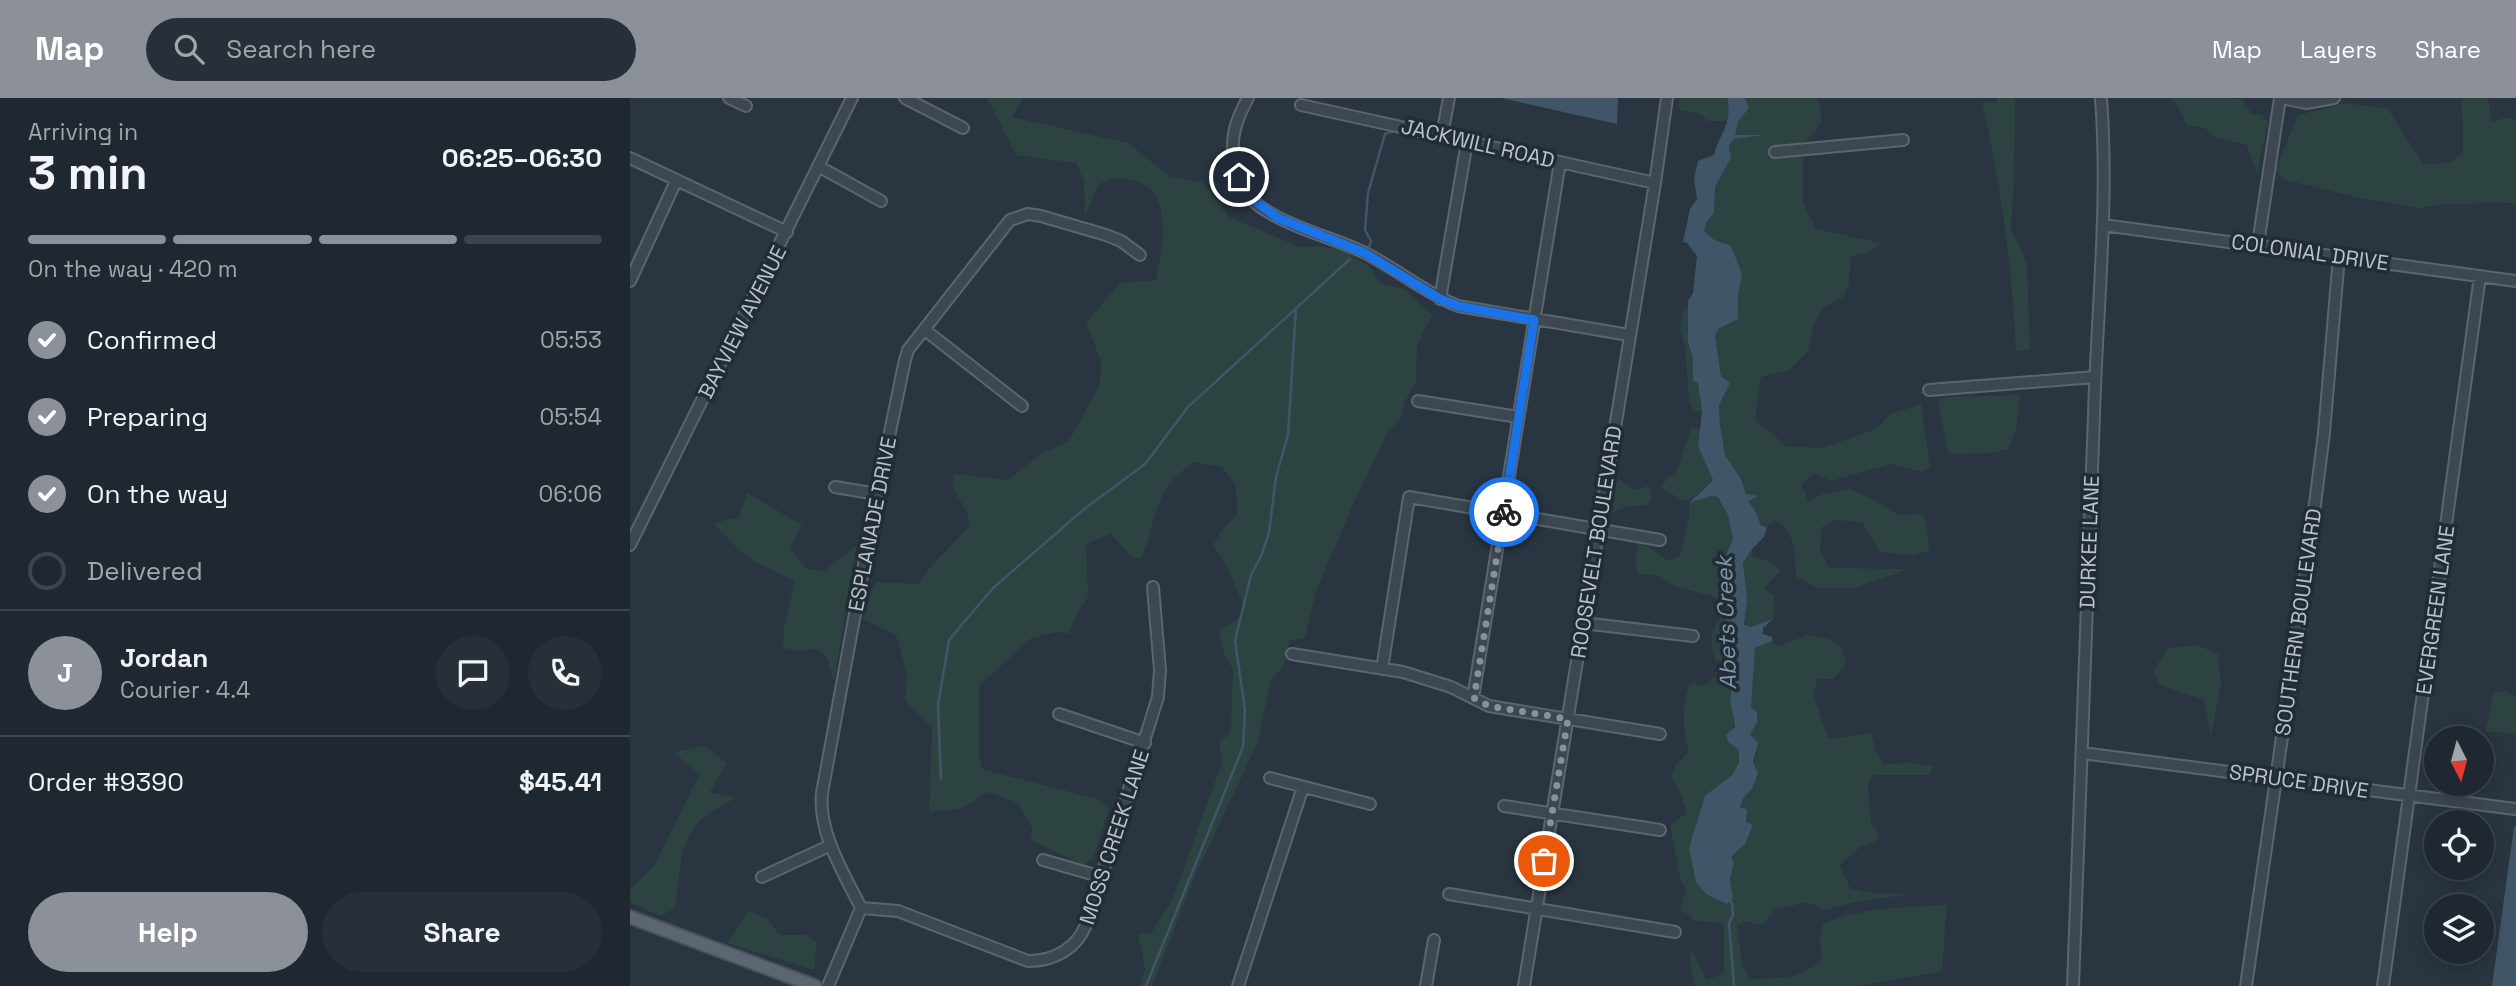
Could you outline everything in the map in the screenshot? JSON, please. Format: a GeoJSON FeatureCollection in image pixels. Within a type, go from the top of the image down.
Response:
{"type":"FeatureCollection","features":[{"type":"Feature","properties":{"kind":"main road"},"geometry":{"type":"LineString","coordinates":[[630,917],[815,986]]}},
{"type":"Feature","properties":{"kind":"street"},"geometry":{"type":"LineString","coordinates":[[729,98],[746,106]]}},
{"type":"Feature","properties":{"kind":"street","name":"BAYVIEW AVENUE"},"geometry":{"type":"LineString","coordinates":[[630,545],[852,98]]}},
{"type":"Feature","properties":{"kind":"street"},"geometry":{"type":"LineString","coordinates":[[905,98],[963,128]]}},
{"type":"Feature","properties":{"kind":"street"},"geometry":{"type":"LineString","coordinates":[[1248,98],[1231,138],[1239,177],[1243,189],[1252,199],[1278,218],[1365,253],[1440,299],[1458,306],[1629,335]]}},
{"type":"Feature","properties":{"kind":"street"},"geometry":{"type":"LineString","coordinates":[[1442,135],[1449,98]]}},
{"type":"Feature","properties":{"kind":"street","name":"ROOSEVELT BOULEVARD"},"geometry":{"type":"LineString","coordinates":[[1524,986],[1667,98]]}},
{"type":"Feature","properties":{"kind":"street","name":"DURKEE LANE"},"geometry":{"type":"LineString","coordinates":[[2073,986],[2103,225],[2104,145],[2101,98]]}},
{"type":"Feature","properties":{"kind":"street"},"geometry":{"type":"LineString","coordinates":[[2258,244],[2281,98],[2306,103],[2334,98]]}},
{"type":"Feature","properties":{"kind":"street","name":"JACKWILL ROAD"},"geometry":{"type":"LineString","coordinates":[[1301,105],[1655,183]]}},
{"type":"Feature","properties":{"kind":"street"},"geometry":{"type":"LineString","coordinates":[[1775,152],[1903,141]]}},
{"type":"Feature","properties":{"kind":"street"},"geometry":{"type":"LineString","coordinates":[[1440,299],[1467,142]]}},
{"type":"Feature","properties":{"kind":"street"},"geometry":{"type":"LineString","coordinates":[[630,158],[787,232]]}},
{"type":"Feature","properties":{"kind":"street"},"geometry":{"type":"LineString","coordinates":[[1474,698],[1560,162]]}},
{"type":"Feature","properties":{"kind":"street"},"geometry":{"type":"LineString","coordinates":[[818,166],[881,201]]}},
{"type":"Feature","properties":{"kind":"street"},"geometry":{"type":"LineString","coordinates":[[630,281],[676,181]]}},
{"type":"Feature","properties":{"kind":"street","name":"ESPLANADE DRIVE"},"geometry":{"type":"LineString","coordinates":[[861,908],[831,845],[820,810],[877,494],[908,350],[1004,225],[1017,217],[1028,214],[1041,216],[1106,235],[1121,241],[1140,255]]}},
{"type":"Feature","properties":{"kind":"street","name":"COLONIAL DRIVE"},"geometry":{"type":"LineString","coordinates":[[2103,225],[2516,281]]}},
{"type":"Feature","properties":{"kind":"street","name":"SOUTHERN BOULEVARD"},"geometry":{"type":"LineString","coordinates":[[2246,986],[2322,447],[2339,256]]}},
{"type":"Feature","properties":{"kind":"street","name":"EVERGREEN LANE"},"geometry":{"type":"LineString","coordinates":[[2384,986],[2480,276]]}},
{"type":"Feature","properties":{"kind":"street"},"geometry":{"type":"LineString","coordinates":[[925,330],[1022,406]]}},
{"type":"Feature","properties":{"kind":"street"},"geometry":{"type":"LineString","coordinates":[[1929,390],[2095,377]]}},
{"type":"Feature","properties":{"kind":"street"},"geometry":{"type":"LineString","coordinates":[[1418,401],[1518,417]]}},
{"type":"Feature","properties":{"kind":"street"},"geometry":{"type":"LineString","coordinates":[[835,487],[877,494]]}},
{"type":"Feature","properties":{"kind":"street"},"geometry":{"type":"LineString","coordinates":[[1382,669],[1409,497],[1660,540]]}},
{"type":"Feature","properties":{"kind":"street","name":"MOSS CREEK LANE"},"geometry":{"type":"LineString","coordinates":[[861,908],[898,911],[1014,957],[1040,961],[1064,952],[1082,934],[1145,743],[1160,685],[1153,587]]}},
{"type":"Feature","properties":{"kind":"street"},"geometry":{"type":"LineString","coordinates":[[1583,623],[1693,636]]}},
{"type":"Feature","properties":{"kind":"street"},"geometry":{"type":"LineString","coordinates":[[1292,654],[1429,679],[1489,706],[1660,734]]}},
{"type":"Feature","properties":{"kind":"street"},"geometry":{"type":"LineString","coordinates":[[1059,714],[1145,743]]}},
{"type":"Feature","properties":{"kind":"street","name":"SPRUCE DRIVE"},"geometry":{"type":"LineString","coordinates":[[2082,753],[2515,810]]}},
{"type":"Feature","properties":{"kind":"street"},"geometry":{"type":"LineString","coordinates":[[1270,778],[1370,804]]}},
{"type":"Feature","properties":{"kind":"street"},"geometry":{"type":"LineString","coordinates":[[1238,986],[1303,787]]}},
{"type":"Feature","properties":{"kind":"street"},"geometry":{"type":"LineString","coordinates":[[1504,806],[1660,830]]}},
{"type":"Feature","properties":{"kind":"street"},"geometry":{"type":"LineString","coordinates":[[762,877],[831,845]]}},
{"type":"Feature","properties":{"kind":"street"},"geometry":{"type":"LineString","coordinates":[[1043,860],[1101,877]]}},
{"type":"Feature","properties":{"kind":"street"},"geometry":{"type":"LineString","coordinates":[[1449,894],[1675,932]]}},
{"type":"Feature","properties":{"kind":"street"},"geometry":{"type":"LineString","coordinates":[[828,986],[861,908]]}},
{"type":"Feature","properties":{"kind":"street"},"geometry":{"type":"LineString","coordinates":[[1426,986],[1434,940]]}},
{"type":"Feature","properties":{"kind":"green space"},"geometry":{"type":"Polygon","coordinates":[[[987,98],[1023,98],[1012,117],[1128,143],[1169,176],[1204,183],[1229,217],[1300,247],[1317,246],[1342,250],[1369,266],[1381,284],[1404,289],[1432,315],[1417,346],[1416,381],[1405,402],[1402,416],[1387,433],[1353,505],[1317,589],[1305,638],[1290,640],[1283,667],[1271,680],[1257,744],[1195,876],[1152,986],[1140,986],[1145,969],[1138,933],[1151,933],[1173,898],[1222,762],[1219,740],[1228,736],[1231,726],[1233,670],[1224,653],[1219,631],[1239,618],[1244,606],[1224,561],[1213,545],[1221,531],[1237,515],[1236,486],[1222,467],[1194,462],[1173,481],[1160,502],[1141,559],[1131,556],[1111,534],[1086,544],[1088,597],[1078,611],[1069,634],[1057,632],[1030,639],[979,686],[979,756],[982,769],[1097,799],[1109,808],[1093,858],[1082,865],[1031,840],[1032,828],[1018,803],[988,792],[961,809],[929,812],[932,729],[905,700],[907,676],[896,635],[863,619],[875,582],[918,584],[932,565],[969,527],[967,512],[952,487],[954,474],[1008,480],[1044,452],[1069,441],[1100,384],[1101,361],[1086,323],[1120,283],[1156,280],[1163,236],[1160,206],[1154,194],[1145,185],[1130,180],[1110,180],[1098,185],[1085,216],[1084,181],[1076,163],[1016,155],[987,98]]]}},
{"type":"Feature","properties":{"kind":"green space"},"geometry":{"type":"Polygon","coordinates":[[[1679,98],[1727,98],[1729,121],[1708,121],[1700,114],[1679,110],[1679,98]]]}},
{"type":"Feature","properties":{"kind":"green space"},"geometry":{"type":"Polygon","coordinates":[[[1745,98],[1817,98],[1821,114],[1820,124],[1803,144],[1803,203],[1816,229],[1881,243],[1869,252],[1851,256],[1849,284],[1843,297],[1824,307],[1814,323],[1808,351],[1789,370],[1761,377],[1755,421],[1785,446],[1822,448],[1874,430],[1891,414],[1921,404],[1930,467],[1922,472],[1891,464],[1831,481],[1814,473],[1802,484],[1808,501],[1823,494],[1849,489],[1869,497],[1898,515],[1924,514],[1930,550],[1913,556],[1880,552],[1862,522],[1836,520],[1822,527],[1820,549],[1829,568],[1908,569],[1855,588],[1817,588],[1796,577],[1793,544],[1787,530],[1775,520],[1767,527],[1761,526],[1756,512],[1747,500],[1756,497],[1746,494],[1741,479],[1725,455],[1719,405],[1730,383],[1721,376],[1715,337],[1718,329],[1738,319],[1742,274],[1726,243],[1713,239],[1704,231],[1706,223],[1714,213],[1715,187],[1731,158],[1729,147],[1734,139],[1755,136],[1735,135],[1738,122],[1749,108],[1745,98]]]}},
{"type":"Feature","properties":{"kind":"green space"},"geometry":{"type":"Polygon","coordinates":[[[1997,98],[2015,98],[2011,229],[2027,263],[2030,349],[2016,352],[2005,226],[1982,102],[1997,103],[1997,98]]]}},
{"type":"Feature","properties":{"kind":"green space"},"geometry":{"type":"Polygon","coordinates":[[[2168,98],[2243,99],[2252,115],[2261,114],[2268,122],[2257,173],[2247,145],[2216,138],[2205,128],[2187,125],[2176,103],[2168,98]]]}},
{"type":"Feature","properties":{"kind":"green space"},"geometry":{"type":"Polygon","coordinates":[[[2462,98],[2488,98],[2492,122],[2504,118],[2516,119],[2516,206],[2514,203],[2442,204],[2419,208],[2359,198],[2285,180],[2275,171],[2298,115],[2346,103],[2388,109],[2423,164],[2450,163],[2463,152],[2462,98]]]}},
{"type":"Feature","properties":{"kind":"green space"},"geometry":{"type":"Polygon","coordinates":[[[1684,307],[1688,308],[1688,342],[1693,357],[1693,379],[1698,383],[1702,412],[1693,410],[1689,401],[1685,346],[1680,329],[1684,307]]]}},
{"type":"Feature","properties":{"kind":"green space"},"geometry":{"type":"Polygon","coordinates":[[[2020,395],[2016,430],[2008,449],[1990,453],[1948,454],[1938,403],[1943,397],[2020,395]]]}},
{"type":"Feature","properties":{"kind":"green space"},"geometry":{"type":"Polygon","coordinates":[[[1691,428],[1700,430],[1698,446],[1713,480],[1694,497],[1684,501],[1661,488],[1668,477],[1676,473],[1691,428]]]}},
{"type":"Feature","properties":{"kind":"green space"},"geometry":{"type":"Polygon","coordinates":[[[1616,478],[1634,490],[1649,486],[1651,499],[1647,505],[1626,507],[1606,515],[1616,478]]]}},
{"type":"Feature","properties":{"kind":"green space"},"geometry":{"type":"Polygon","coordinates":[[[747,493],[802,525],[790,548],[807,569],[824,571],[857,545],[834,681],[827,657],[817,649],[800,651],[783,648],[784,627],[795,581],[741,552],[713,523],[739,517],[747,493]]]}},
{"type":"Feature","properties":{"kind":"green space"},"geometry":{"type":"Polygon","coordinates":[[[1711,496],[1718,497],[1728,515],[1733,539],[1723,562],[1730,603],[1721,604],[1719,598],[1675,586],[1659,576],[1638,574],[1635,562],[1639,543],[1668,561],[1680,556],[1689,517],[1689,503],[1711,496]]]}},
{"type":"Feature","properties":{"kind":"green space"},"geometry":{"type":"Polygon","coordinates":[[[1752,549],[1753,556],[1773,563],[1780,571],[1764,588],[1775,596],[1773,619],[1751,627],[1744,625],[1747,600],[1743,563],[1752,549]]]}},
{"type":"Feature","properties":{"kind":"green space"},"geometry":{"type":"Polygon","coordinates":[[[1727,611],[1725,617],[1739,664],[1716,661],[1713,655],[1715,627],[1727,611]]]}},
{"type":"Feature","properties":{"kind":"green space"},"geometry":{"type":"Polygon","coordinates":[[[1808,635],[1828,639],[1842,648],[1846,664],[1833,679],[1818,679],[1813,692],[1828,739],[1871,733],[1877,754],[1884,764],[1934,766],[1929,775],[1874,775],[1868,783],[1871,824],[1879,834],[1876,841],[1860,847],[1840,865],[1850,888],[1864,892],[1910,894],[1855,902],[1822,911],[1813,904],[1803,903],[1775,910],[1762,925],[1744,921],[1737,925],[1742,966],[1751,979],[1797,975],[1822,960],[1820,940],[1823,924],[1868,911],[1947,905],[1942,971],[1859,986],[1695,986],[1690,948],[1707,980],[1724,973],[1724,924],[1692,920],[1691,916],[1680,910],[1686,889],[1681,882],[1670,825],[1687,813],[1681,793],[1671,777],[1675,765],[1689,752],[1684,718],[1689,685],[1693,683],[1704,686],[1719,673],[1732,689],[1733,721],[1728,742],[1739,750],[1740,809],[1743,798],[1752,789],[1753,762],[1757,753],[1750,734],[1757,723],[1751,708],[1755,647],[1772,641],[1778,646],[1808,635]]]}},
{"type":"Feature","properties":{"kind":"green space"},"geometry":{"type":"Polygon","coordinates":[[[2197,645],[2218,654],[2221,683],[2211,736],[2204,700],[2160,685],[2153,671],[2168,648],[2197,645]]]}},
{"type":"Feature","properties":{"kind":"green space"},"geometry":{"type":"Polygon","coordinates":[[[2504,691],[2516,696],[2516,734],[2494,732],[2494,726],[2486,726],[2494,693],[2504,691]]]}},
{"type":"Feature","properties":{"kind":"green space"},"geometry":{"type":"Polygon","coordinates":[[[705,746],[727,763],[710,792],[735,798],[701,820],[693,830],[687,840],[681,862],[674,909],[660,916],[630,902],[630,890],[655,864],[699,775],[674,752],[705,746]]]}},
{"type":"Feature","properties":{"kind":"green space"},"geometry":{"type":"Polygon","coordinates":[[[749,911],[767,918],[779,935],[806,935],[817,942],[814,970],[727,943],[749,911]]]}},
{"type":"Feature","properties":{"kind":"water"},"geometry":{"type":"Polygon","coordinates":[[[1501,98],[1618,98],[1617,124],[1501,98]]]}},
{"type":"Feature","properties":{"kind":"water"},"geometry":{"type":"Polygon","coordinates":[[[1727,98],[1745,98],[1749,108],[1738,122],[1735,135],[1764,135],[1734,139],[1729,146],[1731,158],[1715,187],[1714,213],[1706,223],[1704,231],[1713,239],[1731,246],[1742,274],[1738,319],[1718,329],[1715,337],[1721,376],[1730,383],[1719,405],[1720,425],[1725,455],[1741,479],[1746,494],[1758,496],[1748,501],[1761,526],[1767,527],[1764,537],[1743,563],[1747,600],[1744,625],[1751,627],[1773,619],[1763,628],[1763,634],[1772,637],[1772,641],[1755,648],[1751,708],[1757,712],[1757,723],[1750,734],[1758,743],[1753,762],[1758,773],[1740,808],[1747,809],[1746,822],[1753,825],[1745,844],[1731,857],[1734,863],[1730,879],[1733,898],[1727,904],[1706,894],[1696,882],[1689,848],[1705,796],[1732,775],[1739,763],[1739,750],[1728,742],[1726,735],[1735,727],[1730,698],[1732,689],[1719,673],[1739,663],[1730,648],[1725,617],[1730,603],[1723,562],[1733,539],[1728,515],[1718,497],[1711,496],[1689,503],[1713,480],[1698,446],[1702,412],[1698,383],[1693,380],[1693,357],[1688,342],[1688,301],[1693,293],[1697,256],[1687,243],[1683,242],[1690,209],[1697,199],[1694,179],[1698,161],[1714,155],[1727,121],[1727,98]]]}},
{"type":"Feature","properties":{"kind":"water"},"geometry":{"type":"Polygon","coordinates":[[[2516,826],[2516,986],[2492,986],[2514,827],[2516,826]]]}},
{"type":"Feature","properties":{"kind":"waterway"},"geometry":{"type":"LineString","coordinates":[[1369,248],[1371,241],[1365,230],[1368,193],[1385,134],[1394,131]]}},
{"type":"Feature","properties":{"kind":"waterway"},"geometry":{"type":"LineString","coordinates":[[941,779],[938,705],[949,640],[993,588],[1083,510],[1145,464],[1188,407],[1350,259]]}},
{"type":"Feature","properties":{"kind":"waterway"},"geometry":{"type":"LineString","coordinates":[[1146,986],[1243,747],[1245,710],[1235,641],[1251,575],[1269,533],[1276,477],[1288,435],[1296,308]]}},
{"type":"Feature","properties":{"kind":"waterway","name":"Abets Creek"},"geometry":{"type":"LineString","coordinates":[[1728,898],[1732,903],[1733,915],[1729,923],[1734,986]]}},
{"type":"Feature","properties":{"kind":"way so far"},"geometry":{"type":"LineString","coordinates":[[1504,512],[1474,698],[1489,706],[1568,719],[1544,861]]}},
{"type":"Feature","properties":{"kind":"route"},"geometry":{"type":"LineString","coordinates":[[1239,177],[1243,189],[1252,199],[1278,218],[1365,253],[1440,299],[1458,306],[1534,320],[1504,512]]}}]}
